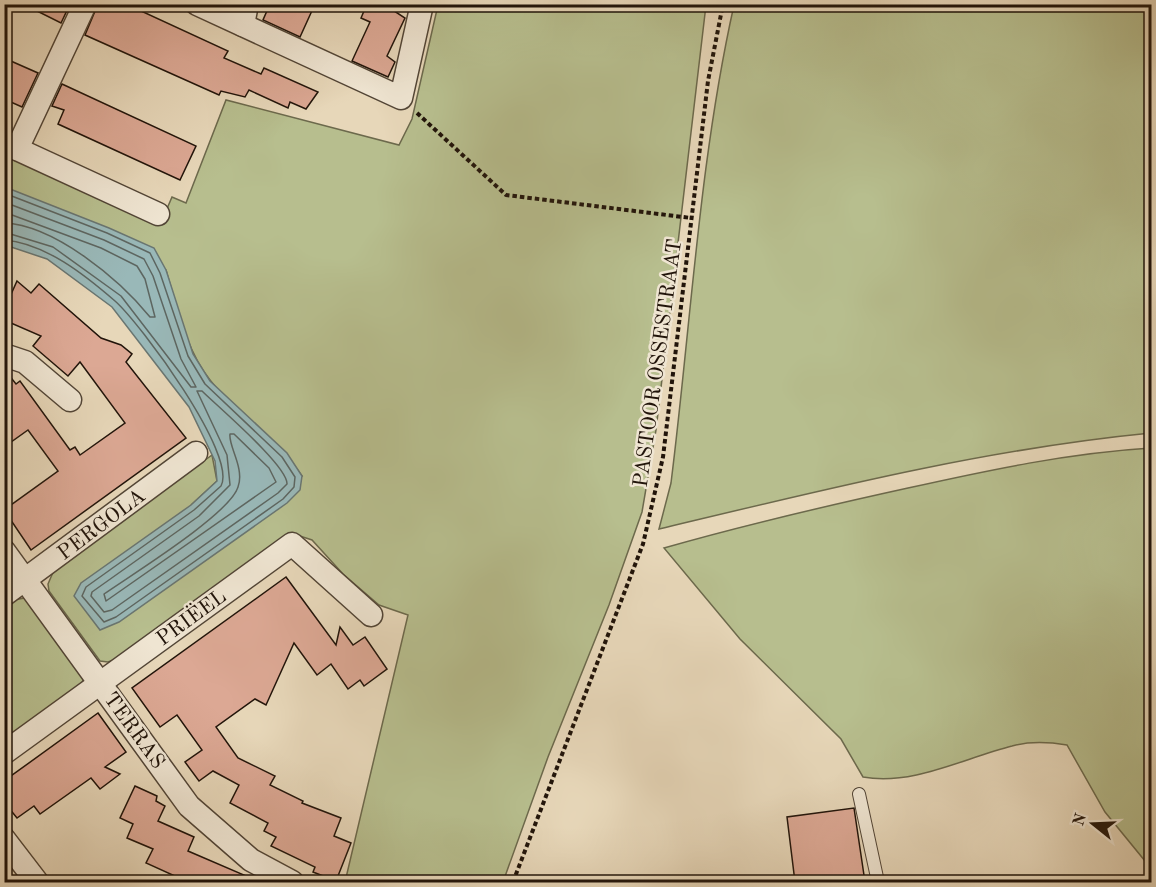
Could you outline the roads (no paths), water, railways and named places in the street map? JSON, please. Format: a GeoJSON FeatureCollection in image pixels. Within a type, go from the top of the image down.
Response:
{"type":"FeatureCollection","features":[{"type":"Feature","properties":{"kind":"street"},"geometry":{"type":"LineString","coordinates":[[85,4],[11,146],[158,214]]}},
{"type":"Feature","properties":{"kind":"street"},"geometry":{"type":"LineString","coordinates":[[197,4],[245,15],[401,98],[422,4]]}},
{"type":"Feature","properties":{"kind":"street"},"geometry":{"type":"LineString","coordinates":[[4,355],[25,362],[70,400]]}},
{"type":"Feature","properties":{"kind":"street","name":"PERGOLA"},"geometry":{"type":"LineString","coordinates":[[4,595],[196,453]]}},
{"type":"Feature","properties":{"kind":"street","name":"PRIËEL"},"geometry":{"type":"LineString","coordinates":[[4,753],[292,544],[371,615]]}},
{"type":"Feature","properties":{"kind":"street","name":"TERRAS"},"geometry":{"type":"LineString","coordinates":[[4,551],[189,806],[251,860],[292,882]]}},
{"type":"Feature","properties":{"kind":"street"},"geometry":{"type":"LineString","coordinates":[[4,839],[37,882]]}},
{"type":"Feature","properties":{"kind":"lane"},"geometry":{"type":"LineString","coordinates":[[860,794],[878,882]]}},
{"type":"Feature","properties":{"kind":"water"},"geometry":{"type":"Polygon","coordinates":[[[5,187],[154,248],[166,270],[193,354],[210,381],[287,453],[302,476],[300,490],[287,503],[119,622],[100,630],[74,596],[81,583],[191,505],[217,481],[215,461],[189,407],[112,307],[47,259],[5,245],[5,187]]]}}]}
